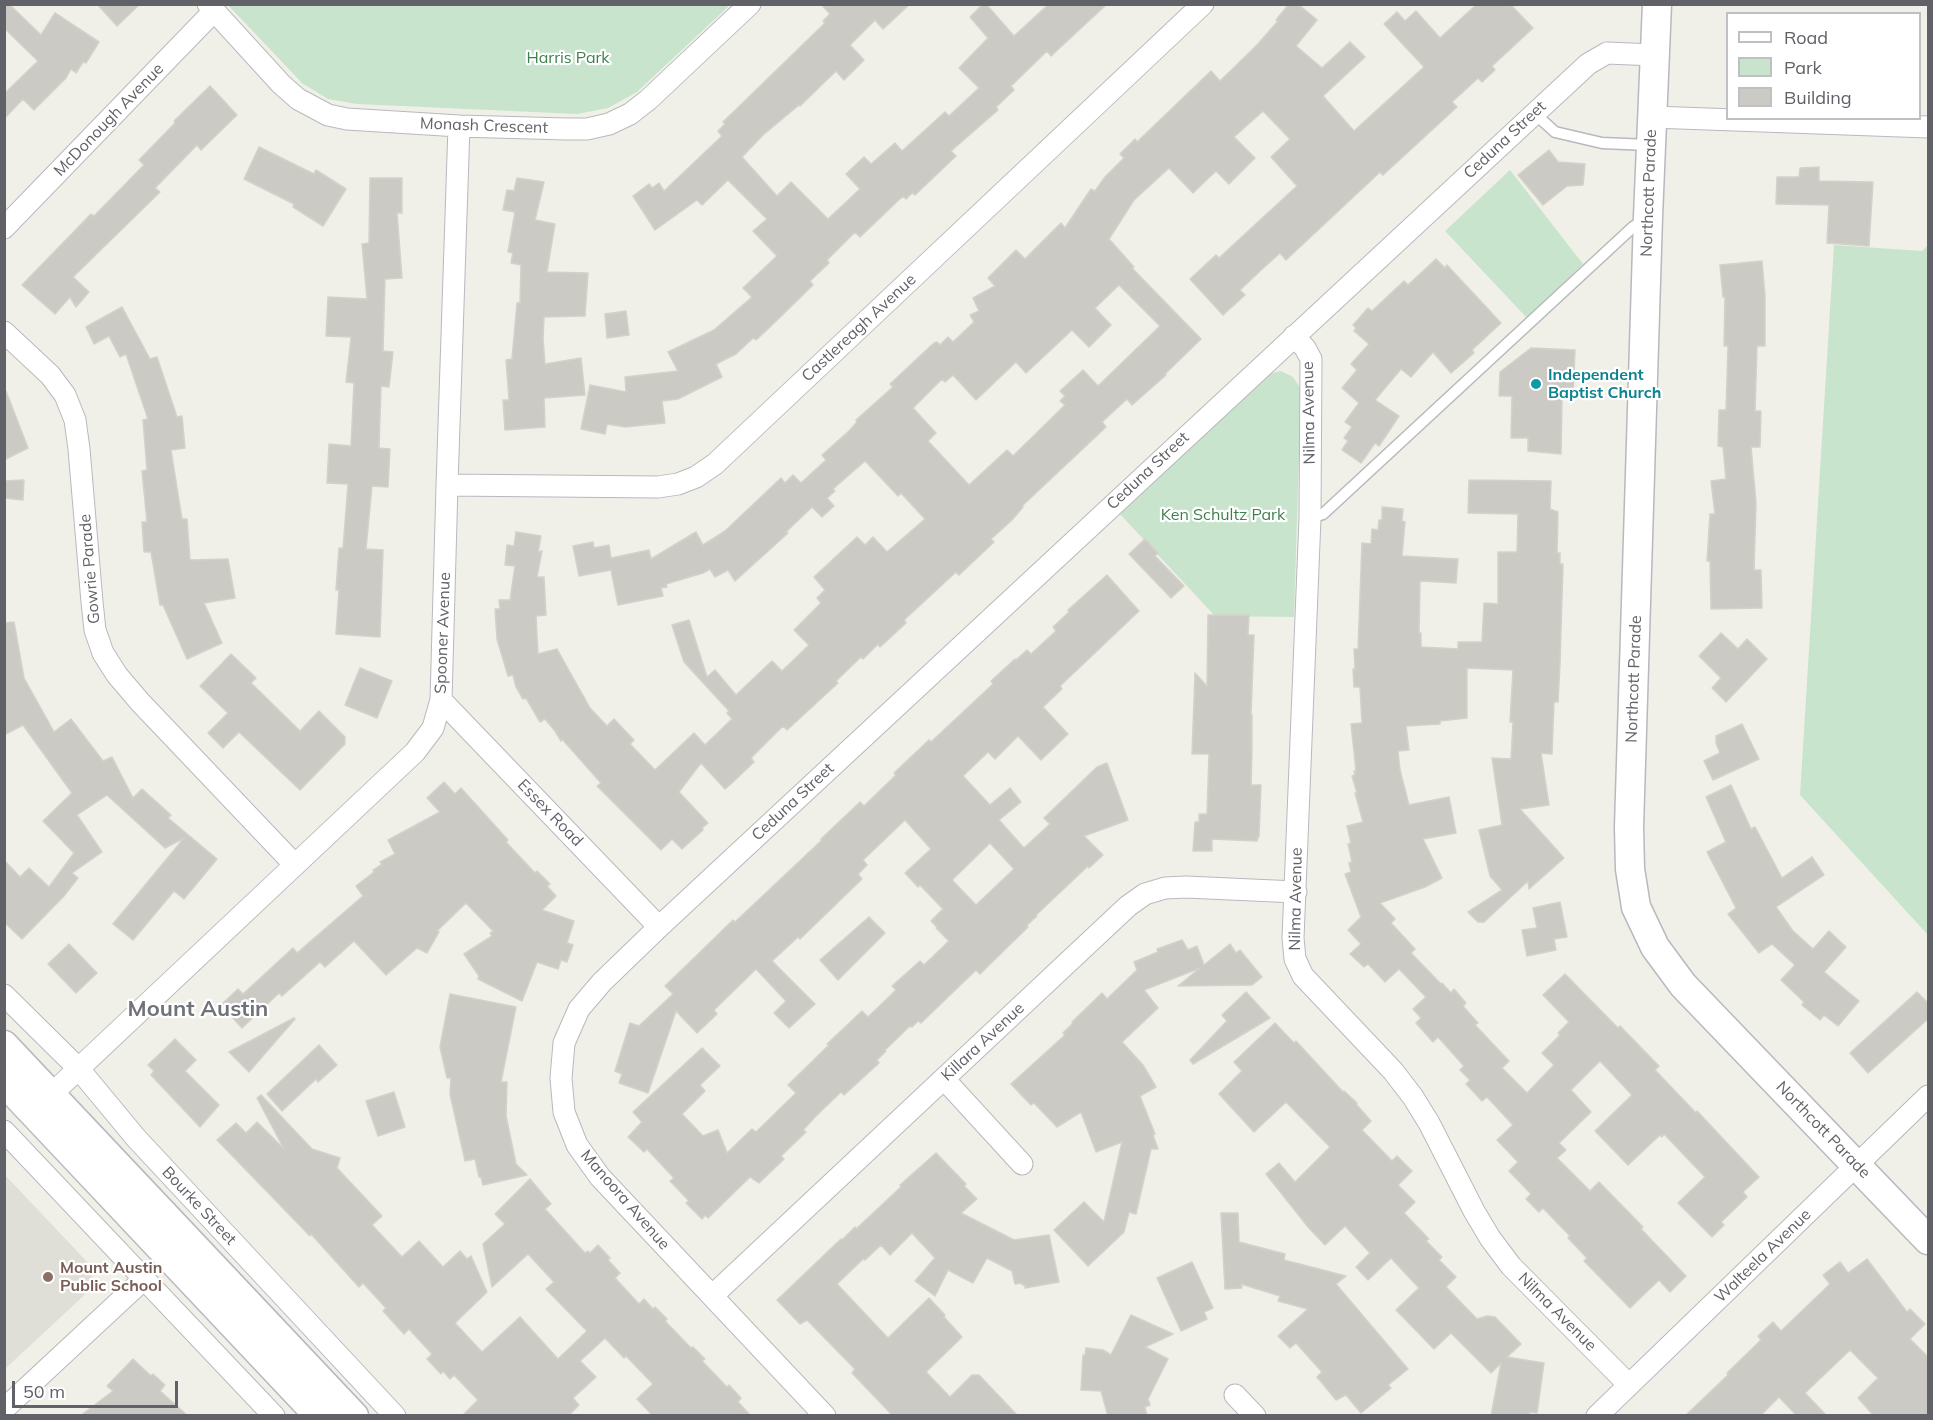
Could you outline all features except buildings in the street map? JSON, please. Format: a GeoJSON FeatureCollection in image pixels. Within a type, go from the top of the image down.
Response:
{"type":"FeatureCollection","features":[{"type":"Feature","properties":{"kind":"street","name":"Monash Crescent"},"geometry":{"type":"LineString","coordinates":[[211,8],[281,84],[298,99],[319,111],[347,120],[587,129],[609,124],[630,114],[648,100],[750,4]]}},
{"type":"Feature","properties":{"kind":"street","name":"Castlereagh Avenue"},"geometry":{"type":"LineString","coordinates":[[447,485],[658,487],[678,484],[696,477],[715,464],[1203,4]]}},
{"type":"Feature","properties":{"kind":"street","name":"Northcott Parade"},"geometry":{"type":"LineString","coordinates":[[1657,4],[1629,827],[1630,869],[1636,907],[1655,947],[1683,985],[1929,1240]]}},
{"type":"Feature","properties":{"kind":"street","name":"McDonough Avenue"},"geometry":{"type":"LineString","coordinates":[[4,228],[211,8]]}},
{"type":"Feature","properties":{"kind":"street","name":"Ceduna Street"},"geometry":{"type":"LineString","coordinates":[[659,927],[1588,64],[1607,53],[1655,56]]}},
{"type":"Feature","properties":{"kind":"street"},"geometry":{"type":"LineString","coordinates":[[1652,117],[1726,120]]}},
{"type":"Feature","properties":{"kind":"street"},"geometry":{"type":"LineString","coordinates":[[1735,120],[1929,127]]}},
{"type":"Feature","properties":{"kind":"street","name":"Spooner Avenue"},"geometry":{"type":"LineString","coordinates":[[42,1102],[415,752],[433,728],[441,700],[459,126]]}},
{"type":"Feature","properties":{"kind":"street","name":"Gowrie Parade"},"geometry":{"type":"LineString","coordinates":[[4,332],[50,375],[65,395],[75,420],[80,449],[95,630],[103,652],[117,675],[140,702],[295,866]]}},
{"type":"Feature","properties":{"kind":"street","name":"Nilma Avenue"},"geometry":{"type":"LineString","coordinates":[[1294,336],[1311,359],[1310,518],[1293,938],[1295,959],[1303,976],[1393,1071],[1413,1097],[1430,1123],[1473,1211],[1511,1266],[1628,1384]]}},
{"type":"Feature","properties":{"kind":"street","name":"Essex Road"},"geometry":{"type":"LineString","coordinates":[[441,700],[659,927]]}},
{"type":"Feature","properties":{"kind":"street","name":"Killara Avenue"},"geometry":{"type":"LineString","coordinates":[[712,1296],[1112,920],[1145,894],[1165,888],[1186,887],[1296,892]]}},
{"type":"Feature","properties":{"kind":"street","name":"Manoora Avenue"},"geometry":{"type":"LineString","coordinates":[[659,927],[602,982],[579,1010],[564,1042],[561,1078],[564,1112],[577,1145],[600,1177],[825,1416]]}},
{"type":"Feature","properties":{"kind":"street","name":"Bourke Street"},"geometry":{"type":"LineString","coordinates":[[4,995],[78,1068],[136,1138],[395,1416]]}},
{"type":"Feature","properties":{"kind":"street","name":"Bourke Street"},"geometry":{"type":"LineString","coordinates":[[4,1045],[42,1102],[319,1416]]}},
{"type":"Feature","properties":{"kind":"street"},"geometry":{"type":"LineString","coordinates":[[944,1079],[1022,1164]]}},
{"type":"Feature","properties":{"kind":"street","name":"Bourke Street"},"geometry":{"type":"LineString","coordinates":[[4,1082],[42,1102],[354,1416]]}},
{"type":"Feature","properties":{"kind":"street","name":"Walteela Avenue"},"geometry":{"type":"LineString","coordinates":[[1597,1416],[1929,1096]]}},
{"type":"Feature","properties":{"kind":"street"},"geometry":{"type":"LineString","coordinates":[[4,1131],[274,1416]]}},
{"type":"Feature","properties":{"kind":"street"},"geometry":{"type":"LineString","coordinates":[[4,1409],[145,1278]]}},
{"type":"Feature","properties":{"kind":"street"},"geometry":{"type":"LineString","coordinates":[[1235,1395],[1255,1416]]}},
{"type":"Feature","properties":{"kind":"lane"},"geometry":{"type":"LineString","coordinates":[[1534,113],[1555,132],[1602,143],[1651,145]]}},
{"type":"Feature","properties":{"kind":"lane"},"geometry":{"type":"LineString","coordinates":[[1310,518],[1323,514],[1634,227],[1648,217]]}},
{"type":"Feature","properties":{"kind":"shaded area","name":"Mount Austin Public School"},"geometry":{"type":"Polygon","coordinates":[[[5,1175],[92,1267],[93,1287],[5,1369],[5,1175]]]}},
{"type":"Feature","properties":{"kind":"green space","name":"Harris Park"},"geometry":{"type":"Polygon","coordinates":[[[228,5],[730,5],[637,92],[608,108],[577,114],[357,104],[328,99],[302,83],[228,5]]]}},
{"type":"Feature","properties":{"kind":"green space"},"geometry":{"type":"Polygon","coordinates":[[[1510,170],[1583,264],[1527,318],[1445,231],[1510,170]]]}},
{"type":"Feature","properties":{"kind":"green space"},"geometry":{"type":"Polygon","coordinates":[[[1834,245],[1922,251],[1928,245],[1928,935],[1800,795],[1834,245]]]}},
{"type":"Feature","properties":{"kind":"green space","name":"Ken Schultz Park"},"geometry":{"type":"Polygon","coordinates":[[[1281,371],[1293,377],[1301,389],[1294,617],[1215,616],[1118,512],[1268,374],[1281,371]]]}},
{"type":"Feature","properties":{"kind":"place","name":"Independent Baptist Church"},"geometry":{"type":"Point","coordinates":[1536,384]}},
{"type":"Feature","properties":{"kind":"place","name":"Mount Austin Public School"},"geometry":{"type":"Point","coordinates":[48,1277]}},
{"type":"Feature","properties":{"kind":"district","name":"Mount Austin"},"geometry":{"type":"Point","coordinates":[198,1009]}}]}
